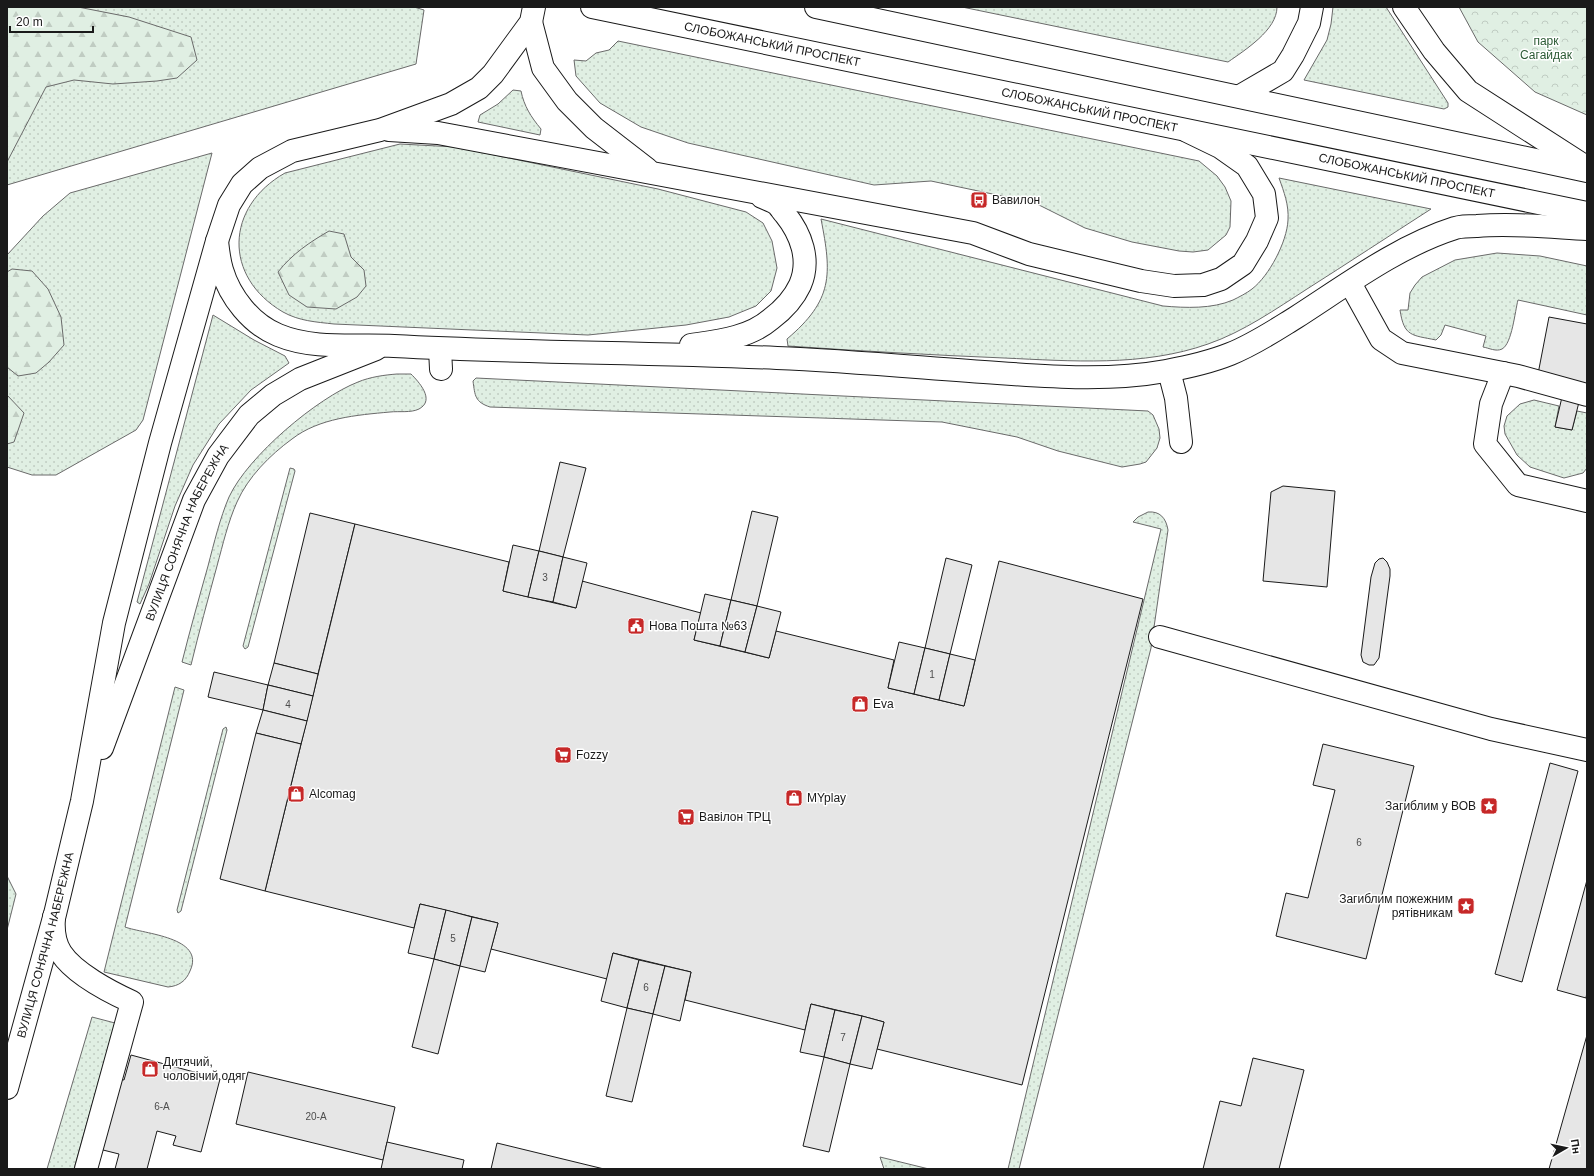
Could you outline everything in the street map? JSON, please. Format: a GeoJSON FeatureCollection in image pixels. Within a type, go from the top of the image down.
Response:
{"type":"FeatureCollection","features":[{"type":"Feature","properties":{"kind":"main road"},"geometry":{"type":"LineString","coordinates":[[816,7],[1587,171]]}},
{"type":"Feature","properties":{"kind":"main road"},"geometry":{"type":"LineString","coordinates":[[1240,96],[1283,71],[1302,38],[1312,7]]}},
{"type":"Feature","properties":{"kind":"main road"},"geometry":{"type":"LineString","coordinates":[[1404,7],[1434,51],[1468,91],[1587,168]]}},
{"type":"Feature","properties":{"kind":"main road","name":"СЛОБОЖАНСЬКИЙ ПРОСПЕКТ"},"geometry":{"type":"LineString","coordinates":[[600,9],[1587,213]]}},
{"type":"Feature","properties":{"kind":"main road"},"geometry":{"type":"LineString","coordinates":[[380,130],[451,104],[479,88],[493,74],[532,15]]}},
{"type":"Feature","properties":{"kind":"main road"},"geometry":{"type":"LineString","coordinates":[[532,15],[543,68],[567,101],[594,128],[652,172]]}},
{"type":"Feature","properties":{"kind":"main road"},"geometry":{"type":"LineString","coordinates":[[380,130],[438,133],[973,233],[1029,254],[1141,281],[1174,286],[1203,285],[1221,279],[1243,264],[1257,241],[1267,218],[1264,194],[1247,166],[1220,147],[1187,131]]}},
{"type":"Feature","properties":{"kind":"main road","name":"ВУЛИЦЯ СОНЯЧНА НАБЕРЕЖНА"},"geometry":{"type":"LineString","coordinates":[[7,1088],[55,914],[82,801],[114,623],[160,443],[217,241],[229,205],[242,184],[260,168],[292,151],[380,130]]}},
{"type":"Feature","properties":{"kind":"main road"},"geometry":{"type":"LineString","coordinates":[[630,353],[716,341],[745,334],[770,320],[792,300],[801,284],[805,266],[803,245],[795,226],[776,203],[750,191]]}},
{"type":"Feature","properties":{"kind":"main road"},"geometry":{"type":"LineString","coordinates":[[217,241],[222,271],[236,298],[252,318],[273,333],[296,342],[309,344],[385,345],[440,359],[477,351],[630,353],[781,358],[1031,375],[1114,377],[1141,376],[1169,371],[1232,354],[1267,336],[1415,244],[1458,227],[1492,225],[1587,229]]}},
{"type":"Feature","properties":{"kind":"main road"},"geometry":{"type":"LineString","coordinates":[[1350,283],[1381,339],[1402,353],[1503,373],[1587,395]]}},
{"type":"Feature","properties":{"kind":"main road","name":"ВУЛИЦЯ СОНЯЧНА НАБЕРЕЖНА"},"geometry":{"type":"LineString","coordinates":[[82,801],[194,500],[218,456],[249,415],[273,395],[300,379],[385,345]]}},
{"type":"Feature","properties":{"kind":"main road"},"geometry":{"type":"LineString","coordinates":[[1169,371],[1176,398],[1181,442]]}},
{"type":"Feature","properties":{"kind":"main road"},"geometry":{"type":"LineString","coordinates":[[1503,373],[1492,404],[1485,444],[1518,485],[1587,501]]}},
{"type":"Feature","properties":{"kind":"main road"},"geometry":{"type":"LineString","coordinates":[[1160,638],[1491,728],[1587,750]]}},
{"type":"Feature","properties":{"kind":"main road"},"geometry":{"type":"LineString","coordinates":[[55,914],[55,940],[68,962],[100,985],[132,1002],[86,1169]]}},
{"type":"Feature","properties":{"kind":"green space"},"geometry":{"type":"Polygon","coordinates":[[[7,7],[414,7],[424,10],[416,64],[7,185],[7,7]]]}},
{"type":"Feature","properties":{"kind":"green space"},"geometry":{"type":"Polygon","coordinates":[[[7,7],[78,7],[129,17],[191,37],[197,60],[177,78],[113,84],[74,80],[46,87],[7,162],[7,7]]]}},
{"type":"Feature","properties":{"kind":"green space"},"geometry":{"type":"Polygon","coordinates":[[[962,7],[1277,7],[1276,15],[1272,24],[1259,39],[1228,62],[962,7]]]}},
{"type":"Feature","properties":{"kind":"green space"},"geometry":{"type":"Polygon","coordinates":[[[1333,7],[1386,7],[1448,103],[1448,107],[1444,109],[1304,80],[1327,40],[1333,7]]]}},
{"type":"Feature","properties":{"kind":"green space","name":"парк Сагайдак"},"geometry":{"type":"Polygon","coordinates":[[[1459,7],[1587,7],[1587,115],[1535,92],[1478,42],[1459,7]]]}},
{"type":"Feature","properties":{"kind":"green space"},"geometry":{"type":"Polygon","coordinates":[[[618,41],[1199,161],[1217,176],[1225,187],[1231,201],[1230,227],[1226,235],[1208,250],[1193,252],[1179,251],[1132,242],[1085,228],[1035,203],[931,181],[874,185],[688,143],[641,127],[600,103],[576,76],[574,60],[586,61],[596,53],[609,50],[618,41]]]}},
{"type":"Feature","properties":{"kind":"green space"},"geometry":{"type":"Polygon","coordinates":[[[513,90],[521,91],[528,111],[541,129],[540,135],[478,122],[480,115],[498,104],[513,90]]]}},
{"type":"Feature","properties":{"kind":"green space"},"geometry":{"type":"Polygon","coordinates":[[[400,144],[456,147],[658,189],[746,212],[763,223],[772,241],[777,268],[771,291],[756,306],[729,317],[686,325],[588,335],[321,323],[308,321],[289,315],[263,297],[250,280],[241,262],[239,242],[242,223],[251,204],[265,187],[285,173],[400,144]]]}},
{"type":"Feature","properties":{"kind":"green space"},"geometry":{"type":"Polygon","coordinates":[[[212,153],[143,420],[136,430],[56,475],[32,475],[7,467],[7,255],[43,216],[70,193],[212,153]]]}},
{"type":"Feature","properties":{"kind":"green space"},"geometry":{"type":"Polygon","coordinates":[[[1279,178],[1431,209],[1259,320],[1221,339],[1183,351],[1133,359],[1081,361],[788,346],[787,339],[813,312],[821,299],[825,285],[827,256],[821,219],[1163,306],[1208,306],[1225,303],[1243,295],[1265,276],[1276,258],[1287,229],[1288,220],[1287,204],[1279,178]]]}},
{"type":"Feature","properties":{"kind":"green space"},"geometry":{"type":"Polygon","coordinates":[[[329,231],[344,234],[351,257],[364,270],[366,286],[357,297],[336,309],[307,307],[289,295],[278,272],[302,249],[329,231]]]}},
{"type":"Feature","properties":{"kind":"green space"},"geometry":{"type":"Polygon","coordinates":[[[1497,253],[1540,256],[1587,266],[1587,315],[1518,300],[1511,334],[1505,346],[1502,349],[1497,350],[1483,347],[1486,336],[1445,325],[1441,335],[1436,340],[1415,335],[1407,330],[1400,310],[1408,310],[1410,293],[1422,277],[1455,260],[1497,253]]]}},
{"type":"Feature","properties":{"kind":"green space"},"geometry":{"type":"Polygon","coordinates":[[[12,269],[32,271],[48,289],[61,317],[64,345],[49,362],[36,373],[18,376],[7,367],[7,272],[12,269]]]}},
{"type":"Feature","properties":{"kind":"green space"},"geometry":{"type":"Polygon","coordinates":[[[213,315],[254,340],[285,356],[289,363],[251,390],[219,424],[193,465],[175,506],[149,584],[140,604],[137,602],[213,315]]]}},
{"type":"Feature","properties":{"kind":"green space"},"geometry":{"type":"Polygon","coordinates":[[[411,374],[418,381],[426,396],[424,405],[419,409],[352,416],[314,426],[284,445],[253,475],[242,493],[228,525],[191,665],[182,662],[220,522],[229,497],[238,481],[251,464],[285,430],[323,401],[341,390],[363,380],[377,376],[411,374]]]}},
{"type":"Feature","properties":{"kind":"green space"},"geometry":{"type":"Polygon","coordinates":[[[476,378],[1148,411],[1153,415],[1159,429],[1160,438],[1157,448],[1146,462],[1122,467],[1058,451],[1017,437],[942,422],[490,407],[481,403],[477,398],[474,391],[473,381],[476,378]]]}},
{"type":"Feature","properties":{"kind":"green space"},"geometry":{"type":"Polygon","coordinates":[[[7,395],[24,413],[14,442],[7,444],[7,395]]]}},
{"type":"Feature","properties":{"kind":"green space"},"geometry":{"type":"Polygon","coordinates":[[[1534,400],[1559,406],[1555,427],[1572,430],[1577,411],[1587,413],[1587,468],[1583,473],[1564,478],[1530,467],[1517,455],[1505,434],[1504,426],[1507,416],[1520,404],[1534,400]]]}},
{"type":"Feature","properties":{"kind":"green space"},"geometry":{"type":"Polygon","coordinates":[[[290,468],[294,469],[295,471],[248,647],[245,649],[243,646],[290,468]]]}},
{"type":"Feature","properties":{"kind":"green space"},"geometry":{"type":"Polygon","coordinates":[[[1148,512],[1156,513],[1162,516],[1166,522],[1168,530],[1151,648],[1019,1169],[1008,1169],[1161,529],[1133,522],[1138,517],[1148,512]]]}},
{"type":"Feature","properties":{"kind":"green space"},"geometry":{"type":"Polygon","coordinates":[[[175,687],[184,690],[125,927],[171,939],[181,944],[189,951],[193,960],[188,975],[182,982],[168,987],[104,972],[175,687]]]}},
{"type":"Feature","properties":{"kind":"green space"},"geometry":{"type":"Polygon","coordinates":[[[226,727],[227,730],[181,911],[178,913],[177,910],[223,729],[226,727]]]}},
{"type":"Feature","properties":{"kind":"green space"},"geometry":{"type":"Polygon","coordinates":[[[7,876],[16,894],[7,930],[7,876]]]}},
{"type":"Feature","properties":{"kind":"green space"},"geometry":{"type":"Polygon","coordinates":[[[92,1017],[115,1023],[74,1169],[47,1169],[92,1017]]]}},
{"type":"Feature","properties":{"kind":"green space"},"geometry":{"type":"Polygon","coordinates":[[[880,1157],[929,1169],[884,1169],[880,1157]]]}},
{"type":"Feature","properties":{"kind":"building"},"geometry":{"type":"Polygon","coordinates":[[[1549,317],[1587,324],[1587,385],[1538,374],[1549,317]]]}},
{"type":"Feature","properties":{"kind":"building"},"geometry":{"type":"Polygon","coordinates":[[[1562,397],[1579,402],[1572,430],[1555,427],[1562,397]]]}},
{"type":"Feature","properties":{"kind":"building"},"geometry":{"type":"Polygon","coordinates":[[[560,462],[586,468],[563,557],[539,551],[560,462]]]}},
{"type":"Feature","properties":{"kind":"building"},"geometry":{"type":"Polygon","coordinates":[[[1283,486],[1335,491],[1327,587],[1263,581],[1271,492],[1283,486]]]}},
{"type":"Feature","properties":{"kind":"building"},"geometry":{"type":"Polygon","coordinates":[[[752,511],[778,517],[757,606],[731,600],[752,511]]]}},
{"type":"Feature","properties":{"kind":"building"},"geometry":{"type":"Polygon","coordinates":[[[310,513],[355,524],[318,674],[274,663],[310,513]]]}},
{"type":"Feature","properties":{"kind":"building","name":"Вавілон ТРЦ"},"geometry":{"type":"Polygon","coordinates":[[[355,524],[509,562],[503,591],[576,608],[582,581],[701,613],[694,640],[769,658],[776,631],[894,660],[888,688],[964,706],[999,561],[1143,599],[1022,1085],[877,1049],[884,1022],[862,1016],[811,1004],[805,1030],[685,1000],[691,972],[613,953],[607,979],[491,949],[498,923],[420,904],[414,928],[265,891],[355,524]]]}},
{"type":"Feature","properties":{"kind":"building"},"geometry":{"type":"Polygon","coordinates":[[[513,545],[539,551],[528,597],[503,591],[513,545]]]}},
{"type":"Feature","properties":{"kind":"building"},"geometry":{"type":"Polygon","coordinates":[[[539,551],[563,557],[553,602],[528,597],[539,551]]]}},
{"type":"Feature","properties":{"kind":"building"},"geometry":{"type":"Polygon","coordinates":[[[563,557],[587,563],[576,608],[553,602],[563,557]]]}},
{"type":"Feature","properties":{"kind":"building"},"geometry":{"type":"Polygon","coordinates":[[[946,558],[972,565],[950,654],[925,648],[946,558]]]}},
{"type":"Feature","properties":{"kind":"building"},"geometry":{"type":"Polygon","coordinates":[[[1383,558],[1387,562],[1390,569],[1390,576],[1379,658],[1374,665],[1369,665],[1363,662],[1361,655],[1371,577],[1375,563],[1379,559],[1383,558]]]}},
{"type":"Feature","properties":{"kind":"building"},"geometry":{"type":"Polygon","coordinates":[[[705,594],[731,600],[720,646],[694,640],[705,594]]]}},
{"type":"Feature","properties":{"kind":"building"},"geometry":{"type":"Polygon","coordinates":[[[731,600],[757,606],[745,652],[720,646],[731,600]]]}},
{"type":"Feature","properties":{"kind":"building"},"geometry":{"type":"Polygon","coordinates":[[[757,606],[781,612],[769,658],[745,652],[757,606]]]}},
{"type":"Feature","properties":{"kind":"building"},"geometry":{"type":"Polygon","coordinates":[[[899,642],[925,648],[914,694],[888,688],[899,642]]]}},
{"type":"Feature","properties":{"kind":"building"},"geometry":{"type":"Polygon","coordinates":[[[925,648],[950,654],[939,700],[914,694],[925,648]]]}},
{"type":"Feature","properties":{"kind":"building"},"geometry":{"type":"Polygon","coordinates":[[[950,654],[975,660],[964,706],[939,700],[950,654]]]}},
{"type":"Feature","properties":{"kind":"building"},"geometry":{"type":"Polygon","coordinates":[[[274,663],[318,674],[313,696],[268,685],[274,663]]]}},
{"type":"Feature","properties":{"kind":"building"},"geometry":{"type":"Polygon","coordinates":[[[214,672],[268,685],[263,710],[208,697],[214,672]]]}},
{"type":"Feature","properties":{"kind":"building"},"geometry":{"type":"Polygon","coordinates":[[[268,685],[313,696],[307,721],[263,710],[268,685]]]}},
{"type":"Feature","properties":{"kind":"building"},"geometry":{"type":"Polygon","coordinates":[[[263,710],[307,721],[301,744],[256,733],[263,710]]]}},
{"type":"Feature","properties":{"kind":"building"},"geometry":{"type":"Polygon","coordinates":[[[256,733],[301,744],[265,891],[220,879],[256,733]]]}},
{"type":"Feature","properties":{"kind":"building"},"geometry":{"type":"Polygon","coordinates":[[[1323,744],[1414,766],[1366,959],[1276,936],[1286,893],[1308,898],[1335,790],[1313,785],[1323,744]]]}},
{"type":"Feature","properties":{"kind":"building"},"geometry":{"type":"Polygon","coordinates":[[[1550,763],[1578,771],[1522,982],[1495,974],[1550,763]]]}},
{"type":"Feature","properties":{"kind":"building"},"geometry":{"type":"Polygon","coordinates":[[[1587,880],[1587,992],[1586,998],[1557,990],[1587,880]]]}},
{"type":"Feature","properties":{"kind":"building"},"geometry":{"type":"Polygon","coordinates":[[[420,904],[446,910],[434,959],[408,953],[420,904]]]}},
{"type":"Feature","properties":{"kind":"building"},"geometry":{"type":"Polygon","coordinates":[[[446,910],[472,917],[460,966],[434,959],[446,910]]]}},
{"type":"Feature","properties":{"kind":"building"},"geometry":{"type":"Polygon","coordinates":[[[472,917],[498,923],[485,972],[460,966],[472,917]]]}},
{"type":"Feature","properties":{"kind":"building"},"geometry":{"type":"Polygon","coordinates":[[[613,953],[639,960],[627,1008],[601,1001],[613,953]]]}},
{"type":"Feature","properties":{"kind":"building"},"geometry":{"type":"Polygon","coordinates":[[[434,959],[460,966],[438,1054],[412,1047],[434,959]]]}},
{"type":"Feature","properties":{"kind":"building"},"geometry":{"type":"Polygon","coordinates":[[[639,960],[665,966],[653,1014],[627,1008],[639,960]]]}},
{"type":"Feature","properties":{"kind":"building"},"geometry":{"type":"Polygon","coordinates":[[[665,966],[691,972],[680,1021],[653,1014],[665,966]]]}},
{"type":"Feature","properties":{"kind":"building"},"geometry":{"type":"Polygon","coordinates":[[[811,1004],[835,1010],[824,1057],[800,1052],[811,1004]]]}},
{"type":"Feature","properties":{"kind":"building"},"geometry":{"type":"Polygon","coordinates":[[[627,1008],[653,1014],[632,1102],[606,1096],[627,1008]]]}},
{"type":"Feature","properties":{"kind":"building"},"geometry":{"type":"Polygon","coordinates":[[[835,1010],[862,1016],[850,1064],[824,1057],[835,1010]]]}},
{"type":"Feature","properties":{"kind":"building"},"geometry":{"type":"Polygon","coordinates":[[[862,1016],[884,1022],[872,1069],[850,1064],[862,1016]]]}},
{"type":"Feature","properties":{"kind":"building"},"geometry":{"type":"Polygon","coordinates":[[[1587,1035],[1587,1169],[1549,1169],[1587,1035]]]}},
{"type":"Feature","properties":{"kind":"building"},"geometry":{"type":"Polygon","coordinates":[[[131,1055],[220,1079],[201,1152],[173,1145],[176,1136],[157,1131],[147,1169],[115,1169],[119,1154],[99,1149],[118,1079],[124,1080],[131,1055]]]}},
{"type":"Feature","properties":{"kind":"building"},"geometry":{"type":"Polygon","coordinates":[[[824,1057],[850,1064],[829,1152],[803,1146],[824,1057]]]}},
{"type":"Feature","properties":{"kind":"building"},"geometry":{"type":"Polygon","coordinates":[[[1253,1058],[1304,1070],[1279,1169],[1203,1169],[1220,1101],[1241,1106],[1253,1058]]]}},
{"type":"Feature","properties":{"kind":"building"},"geometry":{"type":"Polygon","coordinates":[[[248,1072],[395,1107],[383,1160],[236,1124],[248,1072]]]}},
{"type":"Feature","properties":{"kind":"building"},"geometry":{"type":"Polygon","coordinates":[[[387,1142],[464,1160],[462,1169],[381,1169],[387,1142]]]}},
{"type":"Feature","properties":{"kind":"building"},"geometry":{"type":"Polygon","coordinates":[[[497,1143],[604,1169],[491,1169],[497,1143]]]}},
{"type":"Feature","properties":{"kind":"place","name":"Вавилон"},"geometry":{"type":"Point","coordinates":[979,200]}},
{"type":"Feature","properties":{"kind":"place","name":"Нова Пошта №63"},"geometry":{"type":"Point","coordinates":[636,626]}},
{"type":"Feature","properties":{"kind":"place","name":"Eva"},"geometry":{"type":"Point","coordinates":[860,704]}},
{"type":"Feature","properties":{"kind":"place","name":"Fozzy"},"geometry":{"type":"Point","coordinates":[563,755]}},
{"type":"Feature","properties":{"kind":"place","name":"Alcomag"},"geometry":{"type":"Point","coordinates":[296,794]}},
{"type":"Feature","properties":{"kind":"place","name":"MYplay"},"geometry":{"type":"Point","coordinates":[794,798]}},
{"type":"Feature","properties":{"kind":"place","name":"Загиблим у ВОВ"},"geometry":{"type":"Point","coordinates":[1489,806]}},
{"type":"Feature","properties":{"kind":"place","name":"Вавілон ТРЦ"},"geometry":{"type":"Point","coordinates":[686,817]}},
{"type":"Feature","properties":{"kind":"place","name":"Загиблим пожежним рятiвникам"},"geometry":{"type":"Point","coordinates":[1466,906]}},
{"type":"Feature","properties":{"kind":"place","name":"Дитячий, чоловічий одяг"},"geometry":{"type":"Point","coordinates":[150,1069]}}]}
